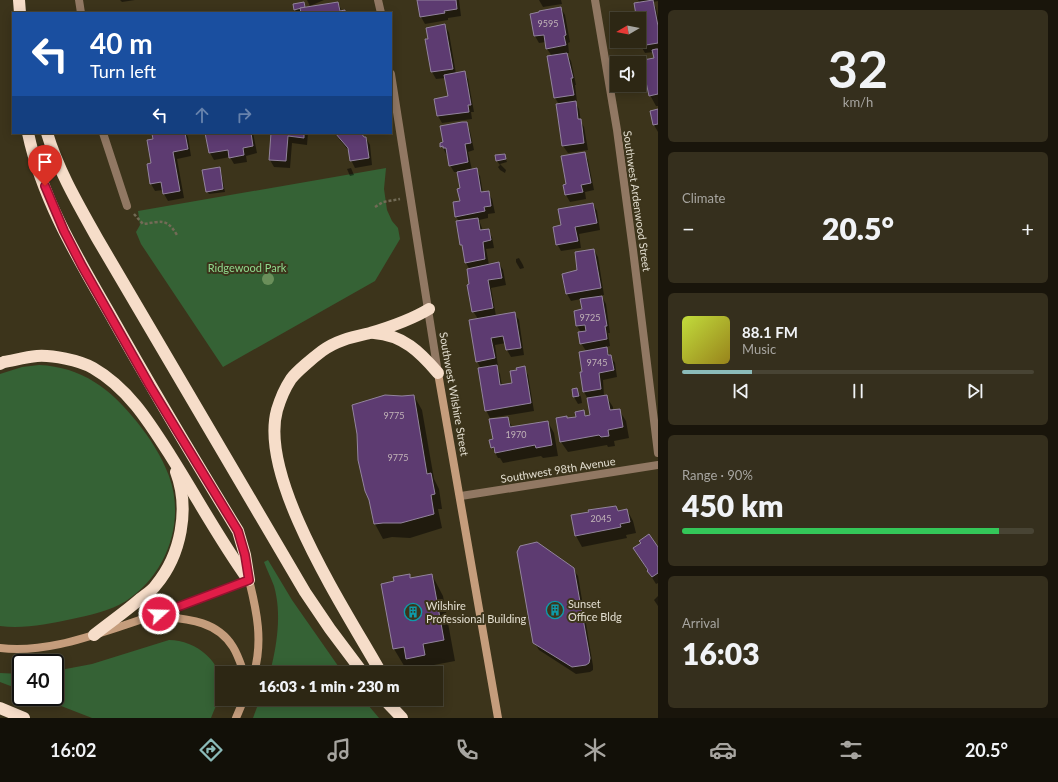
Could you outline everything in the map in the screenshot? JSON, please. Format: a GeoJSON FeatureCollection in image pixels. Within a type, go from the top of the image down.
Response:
{"type":"FeatureCollection","features":[{"type":"Feature","properties":{"kind":"highway"},"geometry":{"type":"LineString","coordinates":[[19,0],[20,12]]}},
{"type":"Feature","properties":{"kind":"highway"},"geometry":{"type":"LineString","coordinates":[[28,134],[41,177],[71,245],[150,386],[238,531],[245,555],[249,580]]}},
{"type":"Feature","properties":{"kind":"highway"},"geometry":{"type":"LineString","coordinates":[[47,134],[52,150],[66,181],[101,245],[305,592],[358,666]]}},
{"type":"Feature","properties":{"kind":"highway"},"geometry":{"type":"LineString","coordinates":[[377,666],[334,593],[288,498],[279,470],[275,442],[277,410],[291,379],[322,351],[335,342],[414,318],[429,309]]}},
{"type":"Feature","properties":{"kind":"highway"},"geometry":{"type":"LineString","coordinates":[[371,332],[386,334],[400,339],[425,358],[438,373]]}},
{"type":"Feature","properties":{"kind":"highway"},"geometry":{"type":"LineString","coordinates":[[0,364],[38,356],[67,359],[92,367],[131,398],[149,422],[230,554],[249,580]]}},
{"type":"Feature","properties":{"kind":"highway"},"geometry":{"type":"LineString","coordinates":[[94,635],[156,586],[172,559],[182,528],[183,502],[180,481],[170,456]]}},
{"type":"Feature","properties":{"kind":"highway"},"geometry":{"type":"LineString","coordinates":[[391,706],[402,718]]}},
{"type":"Feature","properties":{"kind":"highway"},"geometry":{"type":"LineString","coordinates":[[0,708],[24,718]]}},
{"type":"Feature","properties":{"kind":"street"},"geometry":{"type":"LineString","coordinates":[[79,0],[81,12]]}},
{"type":"Feature","properties":{"kind":"street"},"geometry":{"type":"LineString","coordinates":[[378,0],[380,12]]}},
{"type":"Feature","properties":{"kind":"street","name":"Southwest Ardenwood Street"},"geometry":{"type":"LineString","coordinates":[[595,0],[617,130],[658,453]]}},
{"type":"Feature","properties":{"kind":"street","name":"Southwest Wilshire Street"},"geometry":{"type":"LineString","coordinates":[[392,80],[438,373],[461,496],[498,718]]}},
{"type":"Feature","properties":{"kind":"street"},"geometry":{"type":"LineString","coordinates":[[102,134],[127,206]]}},
{"type":"Feature","properties":{"kind":"street","name":"Southwest 98th Avenue"},"geometry":{"type":"LineString","coordinates":[[461,496],[658,465]]}},
{"type":"Feature","properties":{"kind":"street"},"geometry":{"type":"LineString","coordinates":[[0,648],[50,647],[94,635],[152,616],[249,580],[256,608],[259,633],[259,649],[255,666]]}},
{"type":"Feature","properties":{"kind":"street"},"geometry":{"type":"LineString","coordinates":[[152,616],[188,620],[206,624],[214,628],[228,639],[234,648],[241,666]]}},
{"type":"Feature","properties":{"kind":"street"},"geometry":{"type":"LineString","coordinates":[[236,718],[241,706]]}},
{"type":"Feature","properties":{"kind":"path"},"geometry":{"type":"LineString","coordinates":[[375,207],[383,202],[411,197]]}},
{"type":"Feature","properties":{"kind":"path"},"geometry":{"type":"LineString","coordinates":[[127,206],[143,224],[166,222],[172,227],[177,235]]}},
{"type":"Feature","properties":{"kind":"green space","name":"Ridgewood Park"},"geometry":{"type":"Polygon","coordinates":[[[386,168],[384,189],[387,210],[392,221],[398,228],[400,239],[375,281],[223,367],[141,244],[136,232],[140,225],[138,211],[386,168]]]}},
{"type":"Feature","properties":{"kind":"green space"},"geometry":{"type":"Polygon","coordinates":[[[39,365],[69,370],[82,375],[106,390],[117,399],[137,422],[155,448],[169,476],[174,494],[175,511],[173,529],[169,546],[162,562],[152,577],[140,590],[126,601],[107,610],[54,623],[36,626],[0,626],[0,374],[22,367],[39,365]]]}},
{"type":"Feature","properties":{"kind":"green space"},"geometry":{"type":"Polygon","coordinates":[[[268,560],[292,600],[338,666],[272,666],[278,630],[278,607],[274,586],[264,562],[268,560]]]}},
{"type":"Feature","properties":{"kind":"green space"},"geometry":{"type":"Polygon","coordinates":[[[169,640],[189,644],[198,648],[215,666],[216,706],[211,718],[92,718],[61,706],[64,706],[64,669],[92,664],[169,640]]]}},
{"type":"Feature","properties":{"kind":"green space"},"geometry":{"type":"Polygon","coordinates":[[[0,673],[12,674],[12,687],[0,682],[0,673]]]}},
{"type":"Feature","properties":{"kind":"green space"},"geometry":{"type":"Polygon","coordinates":[[[257,706],[369,706],[379,718],[253,718],[257,706]]]}},
{"type":"Feature","properties":{"kind":"building"},"geometry":{"type":"Polygon","coordinates":[[[417,0],[456,0],[457,9],[444,11],[445,13],[420,17],[417,0]]]}},
{"type":"Feature","properties":{"kind":"building"},"geometry":{"type":"Polygon","coordinates":[[[653,0],[658,26],[658,43],[646,45],[646,12],[636,12],[634,3],[653,0]]]}},
{"type":"Feature","properties":{"kind":"building"},"geometry":{"type":"Polygon","coordinates":[[[304,2],[305,7],[294,10],[293,4],[304,2]]]}},
{"type":"Feature","properties":{"kind":"building"},"geometry":{"type":"Polygon","coordinates":[[[338,2],[340,11],[345,10],[345,12],[301,12],[300,8],[338,2]]]}},
{"type":"Feature","properties":{"kind":"building"},"geometry":{"type":"Polygon","coordinates":[[[561,7],[566,35],[564,36],[566,45],[546,49],[544,35],[534,36],[530,14],[561,7]]]}},
{"type":"Feature","properties":{"kind":"building"},"geometry":{"type":"Polygon","coordinates":[[[445,24],[453,69],[431,72],[425,39],[428,39],[426,28],[445,24]]]}},
{"type":"Feature","properties":{"kind":"building"},"geometry":{"type":"Polygon","coordinates":[[[658,49],[658,94],[649,96],[646,82],[646,59],[654,58],[652,50],[658,49]]]}},
{"type":"Feature","properties":{"kind":"building"},"geometry":{"type":"Polygon","coordinates":[[[567,53],[573,78],[571,78],[574,95],[554,98],[547,56],[567,53]]]}},
{"type":"Feature","properties":{"kind":"building"},"geometry":{"type":"Polygon","coordinates":[[[465,71],[471,105],[468,105],[469,112],[437,116],[434,99],[448,96],[444,75],[465,71]]]}},
{"type":"Feature","properties":{"kind":"building"},"geometry":{"type":"Polygon","coordinates":[[[576,101],[578,119],[581,119],[584,143],[562,146],[556,104],[576,101]]]}},
{"type":"Feature","properties":{"kind":"building"},"geometry":{"type":"Polygon","coordinates":[[[658,109],[658,124],[653,125],[650,111],[658,109]]]}},
{"type":"Feature","properties":{"kind":"building"},"geometry":{"type":"Polygon","coordinates":[[[467,122],[471,143],[465,144],[468,162],[449,166],[446,148],[443,148],[443,146],[440,147],[440,143],[443,142],[440,126],[467,122]]]}},
{"type":"Feature","properties":{"kind":"building"},"geometry":{"type":"Polygon","coordinates":[[[152,134],[185,134],[188,149],[173,152],[180,191],[163,194],[161,182],[150,184],[147,164],[151,163],[147,140],[153,139],[152,134]]]}},
{"type":"Feature","properties":{"kind":"building"},"geometry":{"type":"Polygon","coordinates":[[[205,134],[251,134],[253,146],[243,148],[244,155],[229,158],[228,150],[209,153],[205,134]]]}},
{"type":"Feature","properties":{"kind":"building"},"geometry":{"type":"Polygon","coordinates":[[[271,134],[304,134],[304,138],[288,136],[286,161],[269,160],[271,134]]]}},
{"type":"Feature","properties":{"kind":"building"},"geometry":{"type":"Polygon","coordinates":[[[336,134],[362,134],[366,137],[369,158],[350,161],[348,148],[336,134]]]}},
{"type":"Feature","properties":{"kind":"building"},"geometry":{"type":"Polygon","coordinates":[[[585,152],[591,183],[581,185],[583,192],[565,195],[563,185],[566,184],[561,156],[585,152]]]}},
{"type":"Feature","properties":{"kind":"building"},"geometry":{"type":"Polygon","coordinates":[[[505,154],[506,159],[496,161],[495,155],[505,154]]]}},
{"type":"Feature","properties":{"kind":"building"},"geometry":{"type":"Polygon","coordinates":[[[220,167],[223,189],[206,192],[202,170],[220,167]]]}},
{"type":"Feature","properties":{"kind":"building"},"geometry":{"type":"Polygon","coordinates":[[[477,168],[481,192],[489,191],[491,206],[484,207],[485,211],[455,217],[453,202],[460,201],[457,189],[460,188],[457,172],[477,168]]]}},
{"type":"Feature","properties":{"kind":"building"},"geometry":{"type":"Polygon","coordinates":[[[593,203],[597,223],[575,227],[578,241],[556,245],[553,227],[561,225],[558,209],[593,203]]]}},
{"type":"Feature","properties":{"kind":"building"},"geometry":{"type":"Polygon","coordinates":[[[478,218],[480,230],[489,229],[491,240],[483,242],[485,259],[465,263],[456,221],[478,218]]]}},
{"type":"Feature","properties":{"kind":"building"},"geometry":{"type":"Polygon","coordinates":[[[594,249],[601,288],[566,294],[562,274],[577,270],[575,252],[594,249]]]}},
{"type":"Feature","properties":{"kind":"building"},"geometry":{"type":"Polygon","coordinates":[[[499,262],[502,278],[488,280],[493,308],[472,312],[467,285],[469,284],[467,269],[499,262]]]}},
{"type":"Feature","properties":{"kind":"building"},"geometry":{"type":"Polygon","coordinates":[[[602,296],[607,326],[605,326],[607,339],[580,344],[578,332],[586,331],[585,325],[576,326],[574,311],[582,309],[580,299],[602,296]]]}},
{"type":"Feature","properties":{"kind":"building"},"geometry":{"type":"Polygon","coordinates":[[[515,312],[521,348],[506,350],[503,336],[491,338],[495,358],[476,362],[469,320],[515,312]]]}},
{"type":"Feature","properties":{"kind":"building"},"geometry":{"type":"Polygon","coordinates":[[[607,347],[608,355],[611,355],[614,370],[599,373],[601,389],[583,392],[579,352],[607,347]]]}},
{"type":"Feature","properties":{"kind":"building"},"geometry":{"type":"Polygon","coordinates":[[[497,365],[500,385],[512,383],[510,371],[517,370],[516,368],[525,366],[531,403],[485,411],[478,368],[497,365]]]}},
{"type":"Feature","properties":{"kind":"building"},"geometry":{"type":"Polygon","coordinates":[[[577,388],[579,396],[573,397],[572,389],[577,388]]]}},
{"type":"Feature","properties":{"kind":"building"},"geometry":{"type":"Polygon","coordinates":[[[385,395],[414,395],[427,474],[431,473],[435,494],[431,495],[434,514],[401,523],[374,524],[358,460],[357,434],[352,405],[385,395]]]}},
{"type":"Feature","properties":{"kind":"building"},"geometry":{"type":"Polygon","coordinates":[[[607,395],[610,410],[620,409],[623,427],[608,430],[609,436],[601,437],[599,435],[560,442],[556,418],[567,416],[567,418],[576,417],[575,412],[584,410],[585,416],[590,415],[587,398],[607,395]]]}},
{"type":"Feature","properties":{"kind":"building"},"geometry":{"type":"Polygon","coordinates":[[[508,417],[510,427],[548,421],[552,445],[536,448],[535,445],[495,453],[494,447],[491,448],[489,440],[493,439],[489,419],[508,417]]]}},
{"type":"Feature","properties":{"kind":"building"},"geometry":{"type":"Polygon","coordinates":[[[616,506],[618,511],[627,509],[630,522],[620,524],[621,527],[575,536],[571,515],[589,512],[588,510],[616,506]]]}},
{"type":"Feature","properties":{"kind":"building"},"geometry":{"type":"Polygon","coordinates":[[[649,534],[658,547],[658,573],[652,577],[633,548],[641,543],[639,541],[649,534]]]}},
{"type":"Feature","properties":{"kind":"building","name":"Sunset Office Bldg"},"geometry":{"type":"Polygon","coordinates":[[[537,542],[574,568],[590,658],[589,663],[586,665],[572,667],[533,643],[517,552],[520,546],[537,542]]]}},
{"type":"Feature","properties":{"kind":"building","name":"Wilshire Professional Building"},"geometry":{"type":"Polygon","coordinates":[[[410,574],[410,578],[432,574],[444,640],[423,644],[425,655],[406,659],[404,647],[393,649],[381,584],[394,581],[393,577],[410,574]]]}},
{"type":"Feature","properties":{"kind":"place","name":"Sunset Office Bldg"},"geometry":{"type":"Point","coordinates":[555,610]}},
{"type":"Feature","properties":{"kind":"place","name":"Wilshire Professional Building"},"geometry":{"type":"Point","coordinates":[413,612]}},
{"type":"Feature","properties":{"kind":"route"},"geometry":{"type":"LineString","coordinates":[[45,186],[64,231],[82,266],[150,386],[238,531],[245,555],[249,580],[159,614]]}}]}
